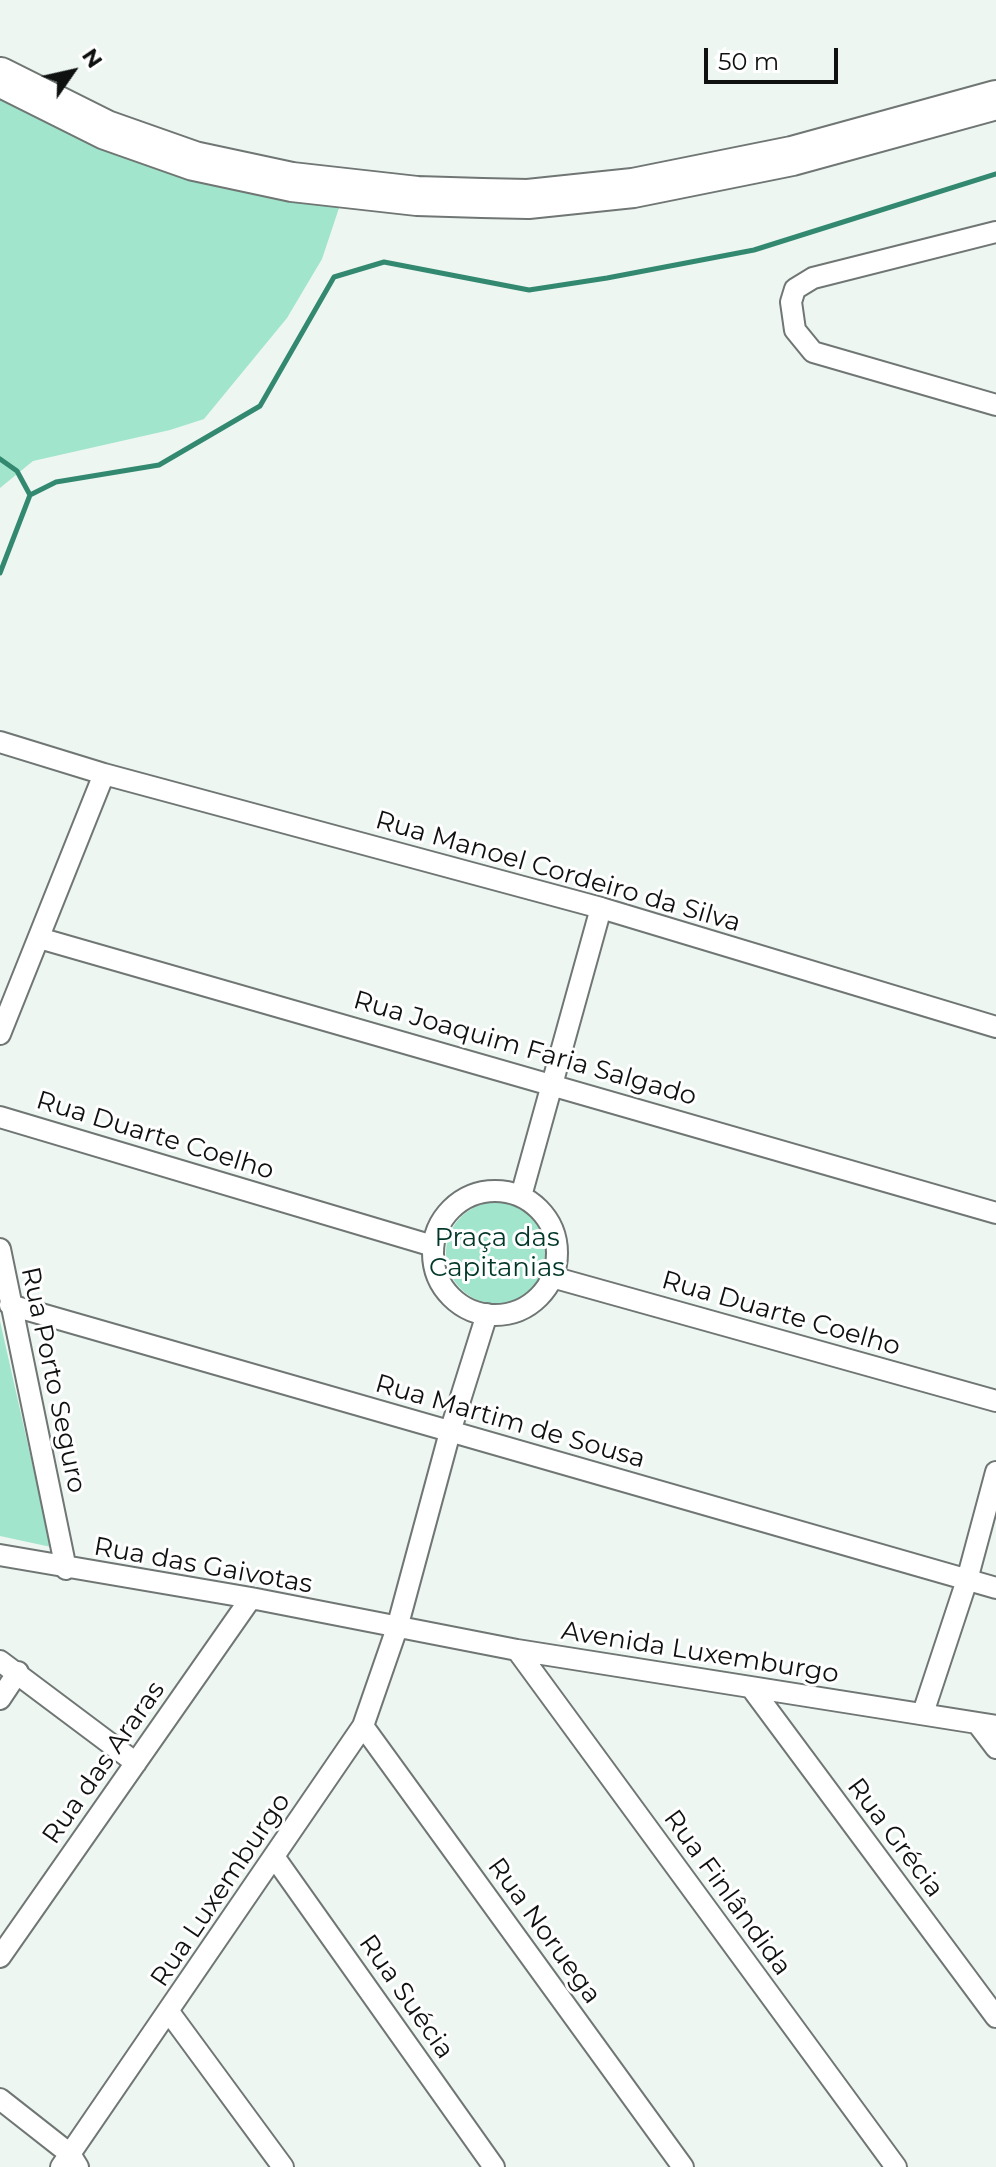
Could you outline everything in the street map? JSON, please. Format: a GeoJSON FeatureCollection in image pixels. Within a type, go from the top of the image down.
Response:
{"type":"FeatureCollection","features":[{"type":"Feature","properties":{"kind":"highway"},"geometry":{"type":"LineString","coordinates":[[0,77],[106,130],[194,161],[292,182],[417,196],[482,198],[528,199],[633,188],[792,156],[996,100]]}},
{"type":"Feature","properties":{"kind":"street"},"geometry":{"type":"LineString","coordinates":[[991,236],[813,278],[795,289],[791,302],[795,330],[813,352],[996,405]]}},
{"type":"Feature","properties":{"kind":"street","name":"Rua Manoel Cordeiro da Silva"},"geometry":{"type":"LineString","coordinates":[[0,742],[104,774],[601,908],[996,1027]]}},
{"type":"Feature","properties":{"kind":"street"},"geometry":{"type":"LineString","coordinates":[[0,1034],[104,774]]}},
{"type":"Feature","properties":{"kind":"street"},"geometry":{"type":"LineString","coordinates":[[521,1196],[601,908]]}},
{"type":"Feature","properties":{"kind":"street","name":"Rua Joaquim Faria Salgado"},"geometry":{"type":"LineString","coordinates":[[39,938],[996,1213]]}},
{"type":"Feature","properties":{"kind":"street","name":"Rua Duarte Coelho"},"geometry":{"type":"LineString","coordinates":[[0,1117],[433,1246]]}},
{"type":"Feature","properties":{"kind":"street"},"geometry":{"type":"LineString","coordinates":[[498,1190],[521,1196],[540,1210],[553,1230],[557,1254],[552,1277],[542,1294],[526,1307],[507,1314],[487,1314],[462,1305],[442,1285],[437,1273],[433,1246],[440,1223],[454,1205],[475,1193],[498,1190]]}},
{"type":"Feature","properties":{"kind":"street","name":"Rua Porto Seguro"},"geometry":{"type":"LineString","coordinates":[[0,1249],[66,1569]]}},
{"type":"Feature","properties":{"kind":"street","name":"Rua Duarte Coelho"},"geometry":{"type":"LineString","coordinates":[[552,1277],[996,1401]]}},
{"type":"Feature","properties":{"kind":"street","name":"Rua Martim de Sousa"},"geometry":{"type":"LineString","coordinates":[[10,1305],[996,1588]]}},
{"type":"Feature","properties":{"kind":"street","name":"Rua Luxemburgo"},"geometry":{"type":"LineString","coordinates":[[70,2163],[363,1726],[397,1628],[450,1432],[487,1314]]}},
{"type":"Feature","properties":{"kind":"street"},"geometry":{"type":"LineString","coordinates":[[923,1713],[967,1580],[996,1472]]}},
{"type":"Feature","properties":{"kind":"street","name":"Rua das Gaivotas"},"geometry":{"type":"LineString","coordinates":[[0,1555],[66,1569],[251,1598],[397,1628]]}},
{"type":"Feature","properties":{"kind":"street","name":"Rua das Araras"},"geometry":{"type":"LineString","coordinates":[[0,1957],[251,1598]]}},
{"type":"Feature","properties":{"kind":"street","name":"Avenida Luxemburgo"},"geometry":{"type":"LineString","coordinates":[[397,1628],[753,1690],[987,1724]]}},
{"type":"Feature","properties":{"kind":"street","name":"Rua Finlândida"},"geometry":{"type":"LineString","coordinates":[[517,1650],[896,2167]]}},
{"type":"Feature","properties":{"kind":"street"},"geometry":{"type":"LineString","coordinates":[[0,1661],[136,1763]]}},
{"type":"Feature","properties":{"kind":"street"},"geometry":{"type":"LineString","coordinates":[[0,1699],[18,1672]]}},
{"type":"Feature","properties":{"kind":"street","name":"Rua Grécia"},"geometry":{"type":"LineString","coordinates":[[753,1690],[996,2017]]}},
{"type":"Feature","properties":{"kind":"street"},"geometry":{"type":"LineString","coordinates":[[987,1724],[996,1748]]}},
{"type":"Feature","properties":{"kind":"street","name":"Rua Noruega"},"geometry":{"type":"LineString","coordinates":[[363,1726],[683,2167]]}},
{"type":"Feature","properties":{"kind":"street","name":"Rua Suécia"},"geometry":{"type":"LineString","coordinates":[[275,1858],[494,2167]]}},
{"type":"Feature","properties":{"kind":"street"},"geometry":{"type":"LineString","coordinates":[[169,2012],[283,2167]]}},
{"type":"Feature","properties":{"kind":"street"},"geometry":{"type":"LineString","coordinates":[[0,2099],[70,2163]]}},
{"type":"Feature","properties":{"kind":"green space"},"geometry":{"type":"Polygon","coordinates":[[[0,94],[340,205],[322,259],[287,318],[204,419],[170,430],[33,461],[0,488],[0,94]]]}},
{"type":"Feature","properties":{"kind":"green space","name":"Praça das Capitanias"},"geometry":{"type":"Polygon","coordinates":[[[497,1202],[516,1206],[533,1217],[544,1234],[548,1253],[544,1272],[533,1289],[516,1300],[497,1304],[478,1300],[461,1289],[450,1272],[446,1253],[450,1234],[461,1217],[478,1206],[497,1202]]]}},
{"type":"Feature","properties":{"kind":"green space"},"geometry":{"type":"Polygon","coordinates":[[[0,1321],[51,1547],[0,1536],[0,1321]]]}},
{"type":"Feature","properties":{"kind":"waterway"},"geometry":{"type":"LineString","coordinates":[[0,573],[30,495],[56,482],[159,465],[260,406],[334,277],[384,262],[529,290],[607,278],[754,250],[996,174]]}},
{"type":"Feature","properties":{"kind":"waterway"},"geometry":{"type":"LineString","coordinates":[[0,459],[17,471],[30,495]]}}]}
